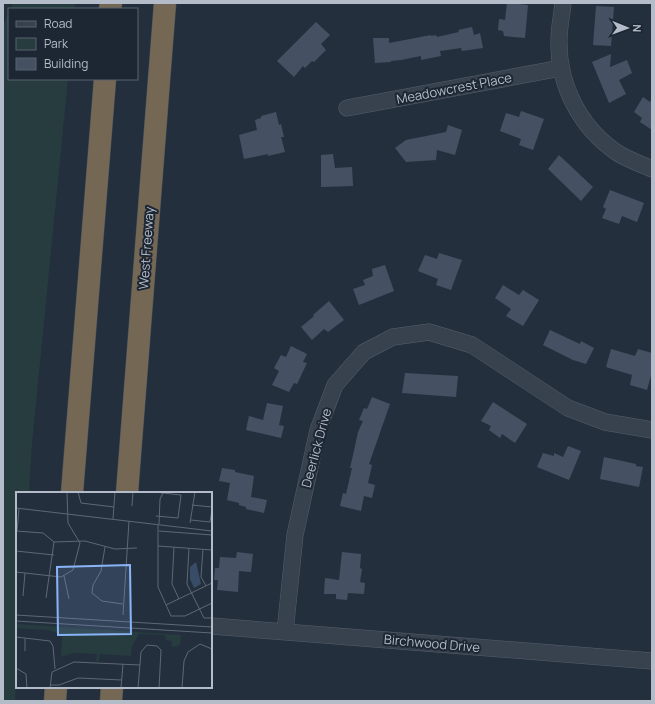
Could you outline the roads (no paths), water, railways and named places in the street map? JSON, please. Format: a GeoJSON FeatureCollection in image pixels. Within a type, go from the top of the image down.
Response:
{"type":"FeatureCollection","features":[{"type":"Feature","properties":{"kind":"highway","name":"West Freeway"},"geometry":{"type":"LineString","coordinates":[[127,492],[165,3]]}},
{"type":"Feature","properties":{"kind":"highway"},"geometry":{"type":"LineString","coordinates":[[72,492],[105,80]]}},
{"type":"Feature","properties":{"kind":"highway"},"geometry":{"type":"LineString","coordinates":[[55,701],[56,688]]}},
{"type":"Feature","properties":{"kind":"highway"},"geometry":{"type":"LineString","coordinates":[[110,701],[112,688]]}},
{"type":"Feature","properties":{"kind":"street"},"geometry":{"type":"LineString","coordinates":[[563,3],[559,39],[561,68],[566,87],[574,106],[584,121],[617,153],[652,169]]}},
{"type":"Feature","properties":{"kind":"street","name":"Meadowcrest Place"},"geometry":{"type":"LineString","coordinates":[[347,108],[561,68]]}},
{"type":"Feature","properties":{"kind":"street","name":"Deerlick Drive"},"geometry":{"type":"LineString","coordinates":[[285,632],[295,535],[318,430],[335,385],[364,352],[393,337],[429,332],[472,345],[568,408],[605,422],[652,430]]}},
{"type":"Feature","properties":{"kind":"street","name":"Birchwood Drive"},"geometry":{"type":"LineString","coordinates":[[212,626],[652,661]]}}]}
